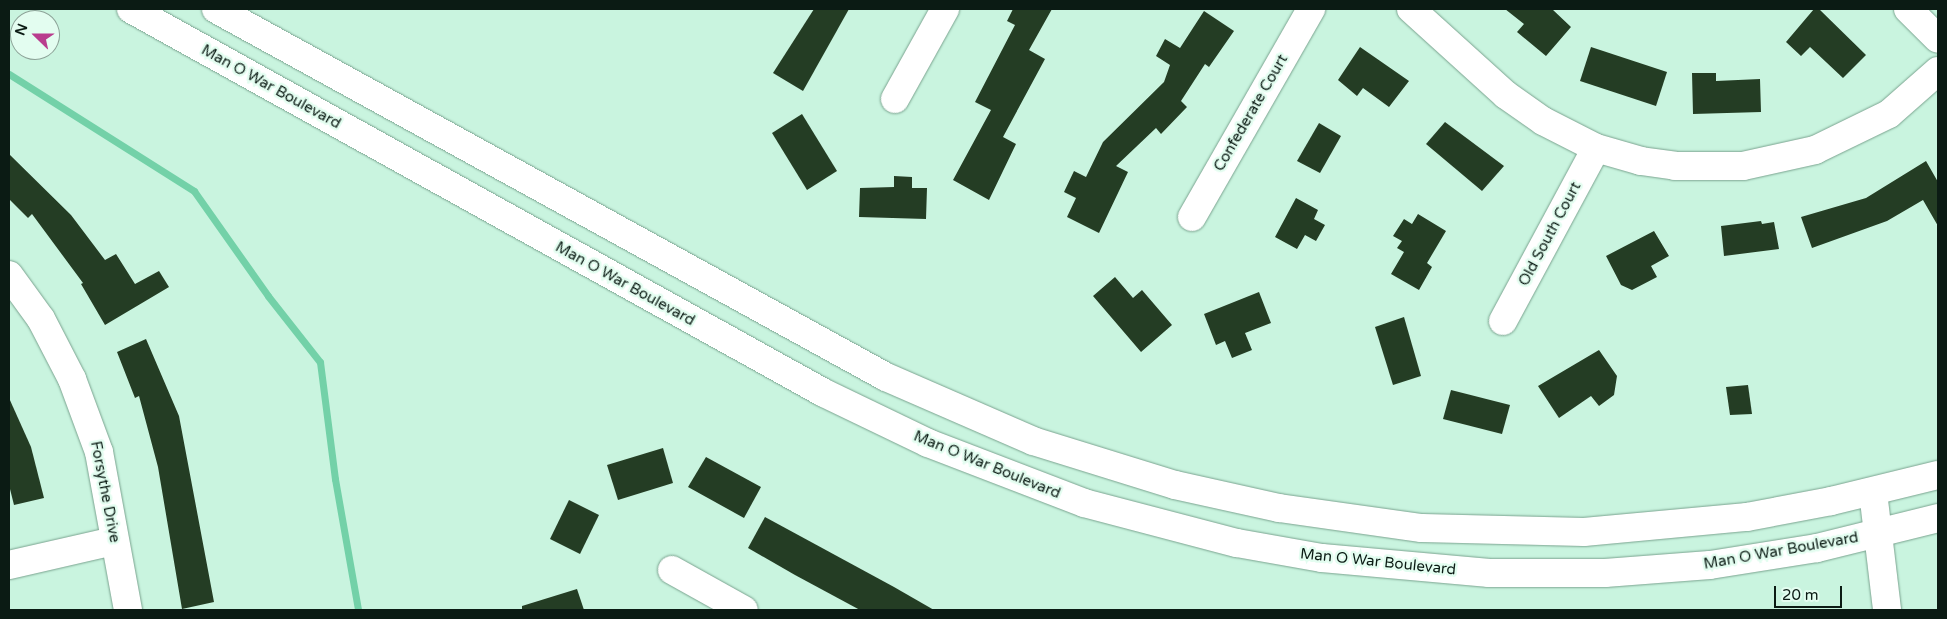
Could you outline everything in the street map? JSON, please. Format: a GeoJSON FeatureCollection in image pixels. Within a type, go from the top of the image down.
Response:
{"type":"FeatureCollection","features":[{"type":"Feature","properties":{"kind":"main road","name":"Man O War Boulevard"},"geometry":{"type":"LineString","coordinates":[[131,9],[824,393],[928,443],[1084,503],[1237,543],[1373,565],[1489,573],[1605,573],[1710,564],[1880,534],[1938,518]]}},
{"type":"Feature","properties":{"kind":"main road"},"geometry":{"type":"LineString","coordinates":[[216,9],[869,368],[1033,441],[1122,470],[1279,508],[1422,528],[1584,532],[1690,525],[1873,492],[1938,475]]}},
{"type":"Feature","properties":{"kind":"main road"},"geometry":{"type":"LineString","coordinates":[[894,99],[945,9]]}},
{"type":"Feature","properties":{"kind":"main road","name":"Confederate Court"},"geometry":{"type":"LineString","coordinates":[[1192,217],[1311,9]]}},
{"type":"Feature","properties":{"kind":"main road"},"geometry":{"type":"LineString","coordinates":[[1411,9],[1506,95],[1596,148],[1641,161],[1705,168],[1779,161],[1815,150],[1889,114],[1938,71]]}},
{"type":"Feature","properties":{"kind":"main road"},"geometry":{"type":"LineString","coordinates":[[1908,9],[1938,39]]}},
{"type":"Feature","properties":{"kind":"main road","name":"Old South Court"},"geometry":{"type":"LineString","coordinates":[[1504,321],[1596,148]]}},
{"type":"Feature","properties":{"kind":"main road","name":"Forsythe Drive"},"geometry":{"type":"LineString","coordinates":[[9,275],[41,319],[79,396],[99,452],[128,610]]}},
{"type":"Feature","properties":{"kind":"main road"},"geometry":{"type":"LineString","coordinates":[[1873,492],[1880,534],[1888,610]]}},
{"type":"Feature","properties":{"kind":"main road"},"geometry":{"type":"LineString","coordinates":[[9,565],[114,542]]}},
{"type":"Feature","properties":{"kind":"main road"},"geometry":{"type":"LineString","coordinates":[[672,570],[744,610]]}},
{"type":"Feature","properties":{"kind":"building"},"geometry":{"type":"Polygon","coordinates":[[[814,9],[849,9],[803,91],[773,73],[814,9]]]}},
{"type":"Feature","properties":{"kind":"building"},"geometry":{"type":"Polygon","coordinates":[[[1013,9],[1052,9],[1029,50],[1045,59],[1003,137],[1016,144],[989,200],[953,180],[991,110],[975,102],[1015,25],[1007,21],[1013,9]]]}},
{"type":"Feature","properties":{"kind":"building"},"geometry":{"type":"Polygon","coordinates":[[[1505,9],[1552,9],[1571,27],[1546,56],[1517,32],[1524,24],[1505,9]]]}},
{"type":"Feature","properties":{"kind":"building"},"geometry":{"type":"Polygon","coordinates":[[[1814,9],[1819,9],[1866,55],[1843,78],[1810,47],[1801,56],[1786,42],[1814,9]]]}},
{"type":"Feature","properties":{"kind":"building"},"geometry":{"type":"Polygon","coordinates":[[[1204,11],[1234,31],[1209,67],[1205,64],[1181,101],[1187,107],[1161,134],[1156,128],[1116,166],[1128,172],[1099,233],[1067,217],[1076,198],[1064,192],[1074,171],[1086,177],[1103,142],[1164,82],[1170,65],[1156,56],[1165,39],[1180,48],[1204,11]]]}},
{"type":"Feature","properties":{"kind":"building"},"geometry":{"type":"Polygon","coordinates":[[[1360,47],[1409,81],[1389,107],[1363,88],[1357,96],[1338,80],[1360,47]]]}},
{"type":"Feature","properties":{"kind":"building"},"geometry":{"type":"Polygon","coordinates":[[[1591,47],[1667,72],[1656,106],[1580,81],[1591,47]]]}},
{"type":"Feature","properties":{"kind":"building"},"geometry":{"type":"Polygon","coordinates":[[[1692,73],[1716,73],[1716,81],[1760,79],[1761,112],[1693,114],[1692,73]]]}},
{"type":"Feature","properties":{"kind":"building"},"geometry":{"type":"Polygon","coordinates":[[[802,114],[837,171],[807,190],[772,133],[802,114]]]}},
{"type":"Feature","properties":{"kind":"building"},"geometry":{"type":"Polygon","coordinates":[[[1445,122],[1504,166],[1482,191],[1426,144],[1445,122]]]}},
{"type":"Feature","properties":{"kind":"building"},"geometry":{"type":"Polygon","coordinates":[[[1319,123],[1341,136],[1320,173],[1297,161],[1319,123]]]}},
{"type":"Feature","properties":{"kind":"building"},"geometry":{"type":"Polygon","coordinates":[[[9,154],[71,215],[105,260],[116,254],[135,284],[159,271],[169,287],[105,325],[81,284],[83,283],[32,214],[28,218],[9,199],[9,154]]]}},
{"type":"Feature","properties":{"kind":"building"},"geometry":{"type":"Polygon","coordinates":[[[1926,161],[1938,182],[1938,226],[1923,200],[1887,221],[1812,248],[1801,217],[1866,198],[1926,161]]]}},
{"type":"Feature","properties":{"kind":"building"},"geometry":{"type":"Polygon","coordinates":[[[894,176],[912,177],[912,188],[927,188],[926,219],[859,217],[860,188],[894,187],[894,176]]]}},
{"type":"Feature","properties":{"kind":"building"},"geometry":{"type":"Polygon","coordinates":[[[1296,198],[1318,210],[1314,219],[1325,225],[1316,241],[1305,235],[1297,249],[1275,237],[1296,198]]]}},
{"type":"Feature","properties":{"kind":"building"},"geometry":{"type":"Polygon","coordinates":[[[1418,214],[1446,231],[1427,263],[1432,267],[1419,290],[1391,274],[1404,252],[1397,248],[1402,241],[1393,236],[1404,219],[1412,224],[1418,214]]]}},
{"type":"Feature","properties":{"kind":"building"},"geometry":{"type":"Polygon","coordinates":[[[1761,221],[1762,224],[1774,222],[1779,249],[1724,256],[1721,226],[1761,221]]]}},
{"type":"Feature","properties":{"kind":"building"},"geometry":{"type":"Polygon","coordinates":[[[1654,231],[1669,256],[1651,266],[1657,277],[1632,290],[1621,285],[1606,256],[1654,231]]]}},
{"type":"Feature","properties":{"kind":"building"},"geometry":{"type":"Polygon","coordinates":[[[1115,277],[1133,298],[1142,290],[1172,325],[1141,352],[1093,296],[1115,277]]]}},
{"type":"Feature","properties":{"kind":"building"},"geometry":{"type":"Polygon","coordinates":[[[1259,292],[1271,323],[1245,333],[1252,350],[1232,358],[1225,341],[1216,345],[1204,314],[1259,292]]]}},
{"type":"Feature","properties":{"kind":"building"},"geometry":{"type":"Polygon","coordinates":[[[1404,317],[1421,376],[1393,385],[1375,327],[1404,317]]]}},
{"type":"Feature","properties":{"kind":"building"},"geometry":{"type":"Polygon","coordinates":[[[146,339],[179,416],[214,602],[182,609],[158,467],[139,396],[135,398],[117,352],[146,339]]]}},
{"type":"Feature","properties":{"kind":"building"},"geometry":{"type":"Polygon","coordinates":[[[1599,350],[1617,376],[1614,395],[1599,406],[1591,396],[1559,418],[1538,386],[1599,350]]]}},
{"type":"Feature","properties":{"kind":"building"},"geometry":{"type":"Polygon","coordinates":[[[1748,385],[1752,414],[1730,415],[1726,387],[1748,385]]]}},
{"type":"Feature","properties":{"kind":"building"},"geometry":{"type":"Polygon","coordinates":[[[1451,390],[1510,405],[1502,434],[1443,419],[1451,390]]]}},
{"type":"Feature","properties":{"kind":"building"},"geometry":{"type":"Polygon","coordinates":[[[9,398],[31,447],[44,498],[14,505],[9,485],[9,398]]]}},
{"type":"Feature","properties":{"kind":"building"},"geometry":{"type":"Polygon","coordinates":[[[663,448],[673,483],[618,500],[607,465],[663,448]]]}},
{"type":"Feature","properties":{"kind":"building"},"geometry":{"type":"Polygon","coordinates":[[[706,457],[761,487],[744,518],[688,487],[706,457]]]}},
{"type":"Feature","properties":{"kind":"building"},"geometry":{"type":"Polygon","coordinates":[[[569,500],[599,515],[580,554],[550,539],[569,500]]]}},
{"type":"Feature","properties":{"kind":"building"},"geometry":{"type":"Polygon","coordinates":[[[765,517],[934,610],[860,610],[795,575],[748,548],[765,517]]]}},
{"type":"Feature","properties":{"kind":"building"},"geometry":{"type":"Polygon","coordinates":[[[577,589],[584,610],[522,610],[522,606],[577,589]]]}},
{"type":"Feature","properties":{"kind":"waterway"},"geometry":{"type":"LineString","coordinates":[[9,74],[194,191],[268,296],[320,362],[335,479],[358,610]]}}]}
